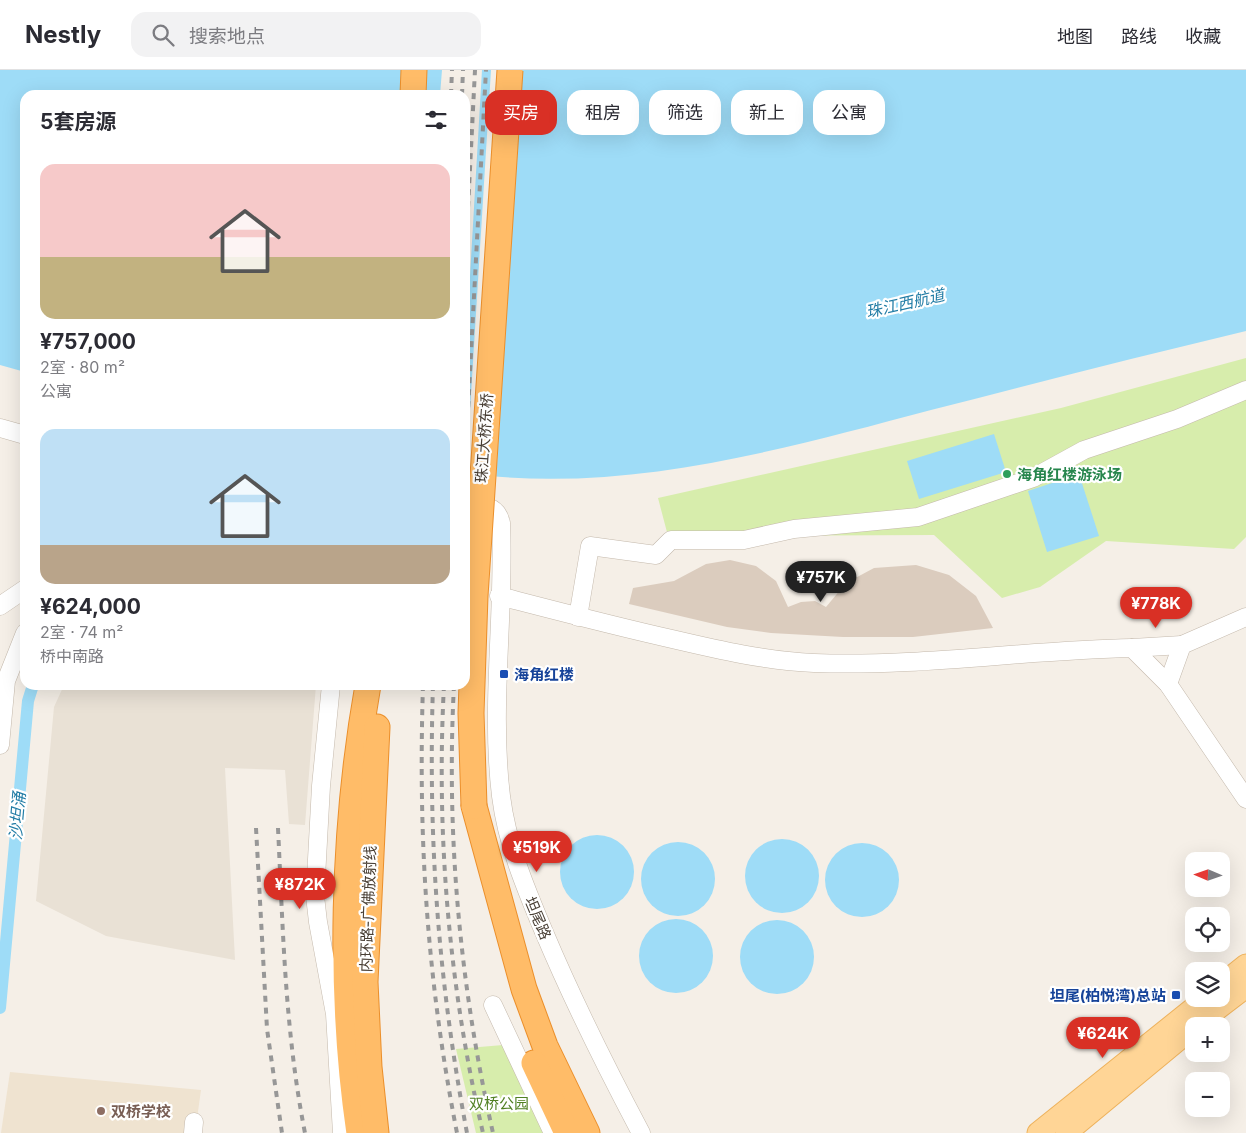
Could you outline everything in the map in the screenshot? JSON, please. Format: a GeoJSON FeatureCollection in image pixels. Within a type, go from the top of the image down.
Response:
{"type":"FeatureCollection","features":[{"type":"Feature","properties":{"kind":"highway"},"geometry":{"type":"LineString","coordinates":[[413,90],[414,70]]}},
{"type":"Feature","properties":{"kind":"highway","name":"珠江大桥东桥"},"geometry":{"type":"LineString","coordinates":[[474,806],[471,713],[475,596],[510,70]]}},
{"type":"Feature","properties":{"kind":"highway"},"geometry":{"type":"LineString","coordinates":[[359,1133],[349,1037],[348,918],[355,783],[367,690]]}},
{"type":"Feature","properties":{"kind":"highway","name":"内环路-广佛放射线"},"geometry":{"type":"LineString","coordinates":[[376,1133],[369,1067],[365,982],[379,690]]}},
{"type":"Feature","properties":{"kind":"highway"},"geometry":{"type":"LineString","coordinates":[[474,806],[483,885],[500,966],[535,1066],[568,1133]]}},
{"type":"Feature","properties":{"kind":"highway"},"geometry":{"type":"LineString","coordinates":[[474,806],[524,989],[549,1055],[587,1133]]}},
{"type":"Feature","properties":{"kind":"main road"},"geometry":{"type":"LineString","coordinates":[[1230,978],[1246,965]]}},
{"type":"Feature","properties":{"kind":"main road"},"geometry":{"type":"LineString","coordinates":[[1207,1017],[1246,986]]}},
{"type":"Feature","properties":{"kind":"main road"},"geometry":{"type":"LineString","coordinates":[[1038,1133],[1195,1007]]}},
{"type":"Feature","properties":{"kind":"main road"},"geometry":{"type":"LineString","coordinates":[[1066,1133],[1185,1034]]}},
{"type":"Feature","properties":{"kind":"street"},"geometry":{"type":"LineString","coordinates":[[578,617],[590,546],[656,555],[672,540],[744,540],[794,529],[918,517],[1033,478],[1084,450],[1177,419],[1246,390]]}},
{"type":"Feature","properties":{"kind":"street"},"geometry":{"type":"LineString","coordinates":[[0,428],[20,434]]}},
{"type":"Feature","properties":{"kind":"street","name":"坦尾路"},"geometry":{"type":"LineString","coordinates":[[470,504],[482,505],[496,511],[501,523],[496,726],[501,794],[508,838],[525,888],[566,983],[641,1133]]}},
{"type":"Feature","properties":{"kind":"street"},"geometry":{"type":"LineString","coordinates":[[470,539],[484,543],[495,550],[500,562]]}},
{"type":"Feature","properties":{"kind":"street"},"geometry":{"type":"LineString","coordinates":[[470,553],[500,562]]}},
{"type":"Feature","properties":{"kind":"street"},"geometry":{"type":"LineString","coordinates":[[0,606],[20,593]]}},
{"type":"Feature","properties":{"kind":"street"},"geometry":{"type":"LineString","coordinates":[[499,596],[578,617],[720,650],[812,663],[916,662],[1071,649],[1182,645],[1246,617]]}},
{"type":"Feature","properties":{"kind":"street"},"geometry":{"type":"LineString","coordinates":[[1168,684],[1182,645]]}},
{"type":"Feature","properties":{"kind":"street"},"geometry":{"type":"LineString","coordinates":[[0,745],[6,681],[20,646]]}},
{"type":"Feature","properties":{"kind":"street"},"geometry":{"type":"LineString","coordinates":[[1132,648],[1168,684],[1246,799]]}},
{"type":"Feature","properties":{"kind":"street"},"geometry":{"type":"LineString","coordinates":[[331,690],[321,786],[315,896],[335,1014],[342,1133]]}},
{"type":"Feature","properties":{"kind":"street"},"geometry":{"type":"LineString","coordinates":[[493,1005],[553,1133]]}},
{"type":"Feature","properties":{"kind":"shaded area"},"geometry":{"type":"Polygon","coordinates":[[[62,690],[316,690],[305,825],[289,824],[285,770],[225,768],[235,960],[106,936],[36,901],[54,707],[62,690]]]}},
{"type":"Feature","properties":{"kind":"shaded area","name":"双桥学校"},"geometry":{"type":"Polygon","coordinates":[[[10,1072],[201,1090],[195,1133],[1,1133],[10,1072]]]}},
{"type":"Feature","properties":{"kind":"green space","name":"海角红楼游泳场"},"geometry":{"type":"Polygon","coordinates":[[[1246,358],[1246,537],[1234,549],[1106,541],[1040,587],[1002,598],[934,535],[668,536],[658,498],[1061,408],[1246,358]]]}},
{"type":"Feature","properties":{"kind":"green space","name":"双桥公园"},"geometry":{"type":"Polygon","coordinates":[[[503,1045],[551,1133],[476,1133],[456,1049],[503,1045]]]}},
{"type":"Feature","properties":{"kind":"water","name":"珠江西航道"},"geometry":{"type":"Polygon","coordinates":[[[0,70],[1246,70],[1246,331],[759,453],[700,465],[642,473],[583,478],[524,478],[470,473],[470,90],[20,90],[20,371],[0,365],[0,70]]]}},
{"type":"Feature","properties":{"kind":"water"},"geometry":{"type":"Polygon","coordinates":[[[994,434],[1006,472],[919,499],[907,461],[994,434]]]}},
{"type":"Feature","properties":{"kind":"water"},"geometry":{"type":"Polygon","coordinates":[[[1079,474],[1099,536],[1047,552],[1028,491],[1079,474]]]}},
{"type":"Feature","properties":{"kind":"water"},"geometry":{"type":"Polygon","coordinates":[[[597,835],[611,838],[623,846],[631,858],[634,872],[631,886],[623,898],[611,906],[597,909],[583,906],[571,898],[563,886],[560,872],[563,858],[571,846],[583,838],[597,835]]]}},
{"type":"Feature","properties":{"kind":"water"},"geometry":{"type":"Polygon","coordinates":[[[782,839],[796,842],[808,850],[816,862],[819,876],[816,890],[808,902],[796,910],[782,913],[768,910],[756,902],[748,890],[745,876],[748,862],[756,850],[768,842],[782,839]]]}},
{"type":"Feature","properties":{"kind":"water"},"geometry":{"type":"Polygon","coordinates":[[[678,842],[692,845],[704,853],[712,865],[715,879],[712,893],[704,905],[692,913],[678,916],[664,913],[652,905],[644,893],[641,879],[644,865],[652,853],[664,845],[678,842]]]}},
{"type":"Feature","properties":{"kind":"water"},"geometry":{"type":"Polygon","coordinates":[[[862,843],[876,846],[888,854],[896,866],[899,880],[896,894],[888,906],[876,914],[862,917],[848,914],[836,906],[828,894],[825,880],[828,866],[836,854],[848,846],[862,843]]]}},
{"type":"Feature","properties":{"kind":"water"},"geometry":{"type":"Polygon","coordinates":[[[676,919],[690,922],[702,930],[710,942],[713,956],[710,970],[702,982],[690,990],[676,993],[662,990],[650,982],[642,970],[639,956],[642,942],[650,930],[662,922],[676,919]]]}},
{"type":"Feature","properties":{"kind":"water"},"geometry":{"type":"Polygon","coordinates":[[[777,920],[791,923],[803,931],[811,943],[814,957],[811,971],[803,983],[791,991],[777,994],[763,991],[751,983],[743,971],[740,957],[743,943],[751,931],[763,923],[777,920]]]}},
{"type":"Feature","properties":{"kind":"pier"},"geometry":{"type":"Polygon","coordinates":[[[442,70],[482,70],[470,276],[470,90],[440,90],[442,70]]]}},
{"type":"Feature","properties":{"kind":"pier"},"geometry":{"type":"Polygon","coordinates":[[[491,70],[522,70],[521,90],[490,90],[491,70]]]}},
{"type":"Feature","properties":{"kind":"pier"},"geometry":{"type":"Polygon","coordinates":[[[487,135],[518,135],[496,480],[470,476],[470,410],[487,135]]]}},
{"type":"Feature","properties":{"kind":"building"},"geometry":{"type":"Polygon","coordinates":[[[730,560],[756,566],[776,581],[788,607],[801,602],[815,601],[826,607],[846,583],[874,568],[916,565],[949,575],[976,596],[993,628],[913,637],[843,637],[771,633],[727,627],[629,604],[633,588],[674,581],[706,564],[730,560]]]}},
{"type":"Feature","properties":{"kind":"waterway","name":"沙坦涌"},"geometry":{"type":"LineString","coordinates":[[0,1008],[28,701],[31,690]]}},
{"type":"Feature","properties":{"kind":"railway"},"geometry":{"type":"LineString","coordinates":[[451,90],[452,70]]}},
{"type":"Feature","properties":{"kind":"railway"},"geometry":{"type":"LineString","coordinates":[[462,90],[463,70]]}},
{"type":"Feature","properties":{"kind":"railway"},"geometry":{"type":"LineString","coordinates":[[470,168],[475,70]]}},
{"type":"Feature","properties":{"kind":"railway"},"geometry":{"type":"LineString","coordinates":[[470,372],[486,70]]}},
{"type":"Feature","properties":{"kind":"railway"},"geometry":{"type":"LineString","coordinates":[[423,690],[422,799],[427,910],[438,1020],[457,1133]]}},
{"type":"Feature","properties":{"kind":"railway"},"geometry":{"type":"LineString","coordinates":[[433,690],[432,799],[437,910],[449,1020],[467,1133]]}},
{"type":"Feature","properties":{"kind":"railway"},"geometry":{"type":"LineString","coordinates":[[444,690],[442,798],[448,910],[461,1022],[483,1133]]}},
{"type":"Feature","properties":{"kind":"railway"},"geometry":{"type":"LineString","coordinates":[[454,690],[452,798],[458,910],[472,1022],[493,1133]]}},
{"type":"Feature","properties":{"kind":"railway"},"geometry":{"type":"LineString","coordinates":[[256,828],[267,1029],[282,1133]]}},
{"type":"Feature","properties":{"kind":"railway"},"geometry":{"type":"LineString","coordinates":[[278,828],[283,943],[289,1019],[298,1095],[305,1133]]}},
{"type":"Feature","properties":{"kind":"place","name":"海角红楼游泳场"},"geometry":{"type":"Point","coordinates":[1007,474]}},
{"type":"Feature","properties":{"kind":"place","name":"海角红楼"},"geometry":{"type":"Point","coordinates":[504,674]}},
{"type":"Feature","properties":{"kind":"place","name":"坦尾(柏悦湾)总站"},"geometry":{"type":"Point","coordinates":[1176,995]}},
{"type":"Feature","properties":{"kind":"place","name":"双桥学校"},"geometry":{"type":"Point","coordinates":[101,1111]}}]}
